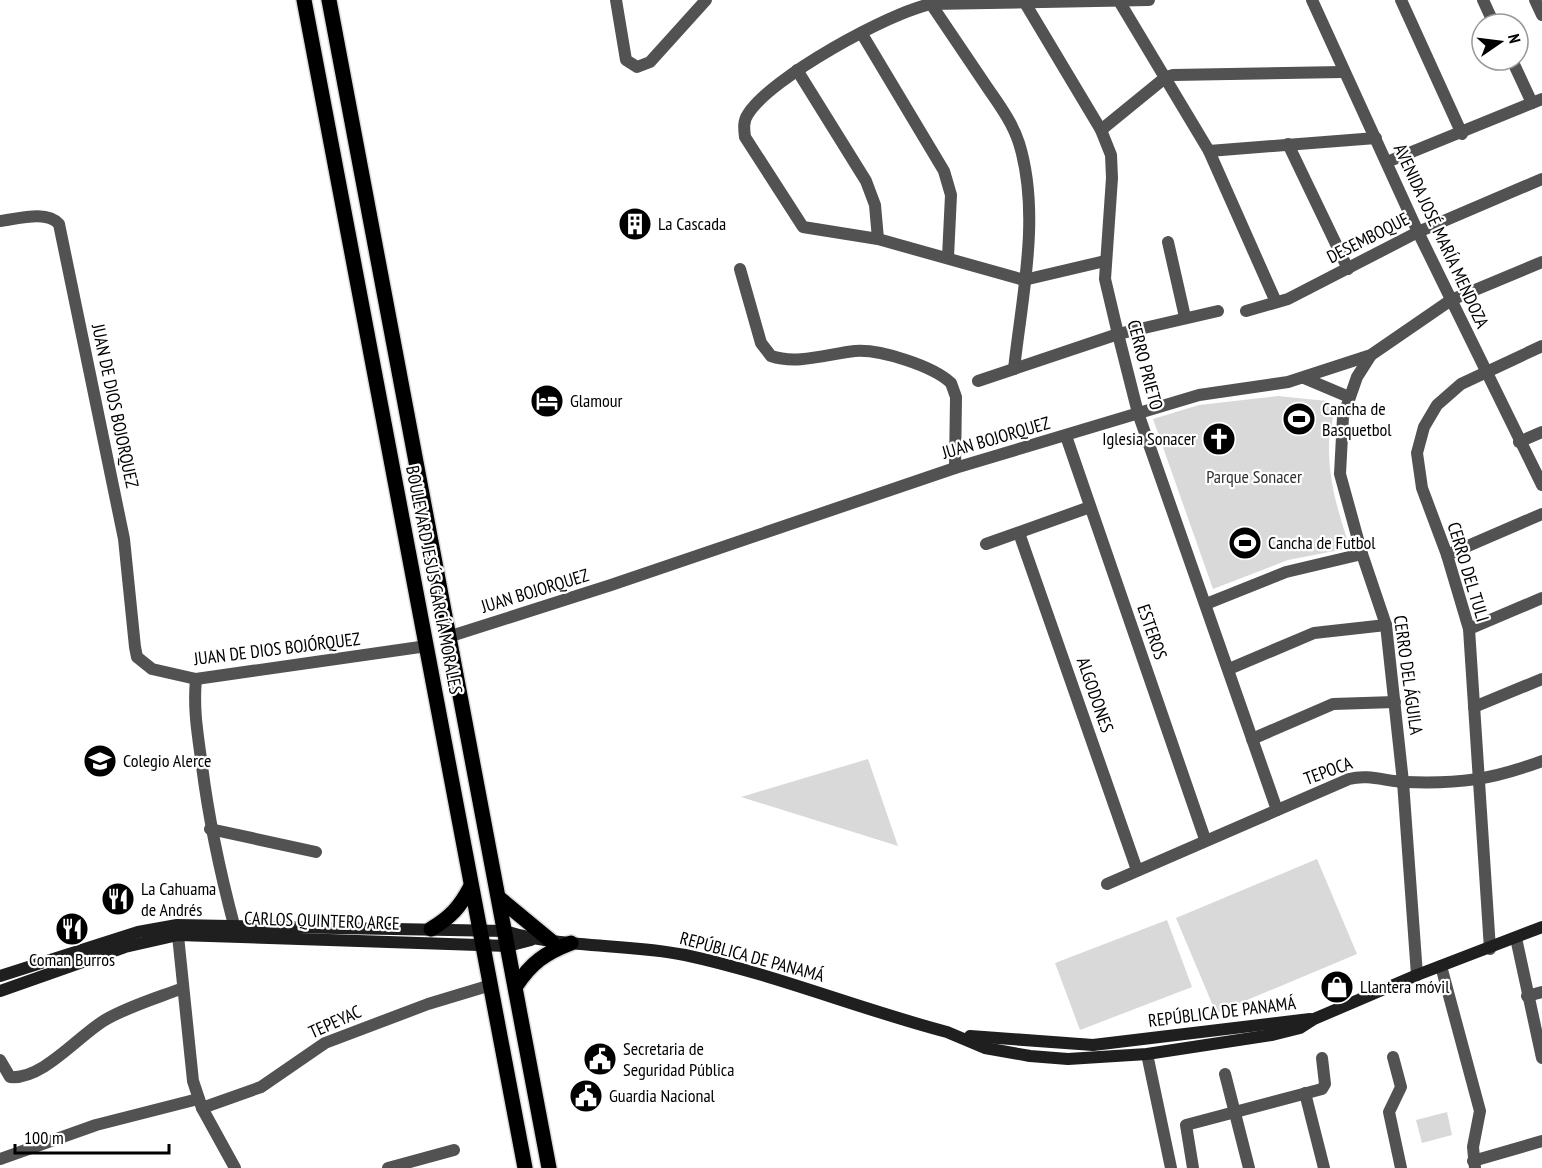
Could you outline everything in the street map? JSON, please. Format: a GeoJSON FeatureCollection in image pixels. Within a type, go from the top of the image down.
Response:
{"type":"FeatureCollection","features":[{"type":"Feature","properties":{"kind":"main road","name":"BOULEVARD JESÚS GARCÍA MORALES"},"geometry":{"type":"LineString","coordinates":[[304,0],[525,1168]]}},
{"type":"Feature","properties":{"kind":"main road","name":"BOULEVARD JESÚS GARCÍA MORALES"},"geometry":{"type":"LineString","coordinates":[[329,0],[451,636],[549,1168]]}},
{"type":"Feature","properties":{"kind":"main road"},"geometry":{"type":"LineString","coordinates":[[431,929],[450,918],[471,886]]}},
{"type":"Feature","properties":{"kind":"main road"},"geometry":{"type":"LineString","coordinates":[[499,898],[551,941]]}},
{"type":"Feature","properties":{"kind":"main road","name":"CARLOS QUINTERO ARCE"},"geometry":{"type":"LineString","coordinates":[[0,976],[138,932],[234,925],[342,933],[431,929],[482,938]]}},
{"type":"Feature","properties":{"kind":"main road","name":"REPÚBLICA DE PANAMÁ"},"geometry":{"type":"LineString","coordinates":[[507,938],[642,949],[687,956],[956,1035],[985,1048],[1030,1056],[1068,1059],[1147,1053],[1281,1034],[1300,1028],[1314,1019],[1417,975],[1490,949],[1542,927]]}},
{"type":"Feature","properties":{"kind":"main road","name":"CARLOS QUINTERO ARCE"},"geometry":{"type":"LineString","coordinates":[[0,991],[177,930],[507,938]]}},
{"type":"Feature","properties":{"kind":"main road"},"geometry":{"type":"LineString","coordinates":[[516,986],[528,968],[542,956],[571,943]]}},
{"type":"Feature","properties":{"kind":"main road","name":"REPÚBLICA DE PANAMÁ"},"geometry":{"type":"LineString","coordinates":[[956,1035],[1093,1045],[1314,1019]]}},
{"type":"Feature","properties":{"kind":"main road"},"geometry":{"type":"LineString","coordinates":[[1017,1041],[1029,1046],[1059,1051],[1140,1047],[1147,1053],[1155,1046],[1263,1032],[1290,1021]]}},
{"type":"Feature","properties":{"kind":"street"},"geometry":{"type":"LineString","coordinates":[[616,0],[626,60],[637,67],[650,62],[706,0]]}},
{"type":"Feature","properties":{"kind":"street"},"geometry":{"type":"LineString","coordinates":[[690,0],[692,15]]}},
{"type":"Feature","properties":{"kind":"street"},"geometry":{"type":"LineString","coordinates":[[1106,261],[1024,280],[878,239],[803,227],[796,220],[745,136],[744,123],[751,110],[797,70],[895,16],[932,4],[1149,0]]}},
{"type":"Feature","properties":{"kind":"street","name":"AVENIDA JOSÉ MARÍA MENDOZA"},"geometry":{"type":"LineString","coordinates":[[1312,0],[1418,232],[1542,485]]}},
{"type":"Feature","properties":{"kind":"street"},"geometry":{"type":"LineString","coordinates":[[1401,0],[1462,134]]}},
{"type":"Feature","properties":{"kind":"street"},"geometry":{"type":"LineString","coordinates":[[1535,0],[1542,15]]}},
{"type":"Feature","properties":{"kind":"street"},"geometry":{"type":"LineString","coordinates":[[1119,1],[1209,151],[1276,302]]}},
{"type":"Feature","properties":{"kind":"street","name":"CERRO PRIETO"},"geometry":{"type":"LineString","coordinates":[[1025,3],[1101,130],[1111,155],[1112,178],[1105,279],[1138,413],[1277,810]]}},
{"type":"Feature","properties":{"kind":"street"},"geometry":{"type":"LineString","coordinates":[[932,4],[1006,114],[1018,141],[1028,202],[1024,280],[1014,369]]}},
{"type":"Feature","properties":{"kind":"street"},"geometry":{"type":"LineString","coordinates":[[862,34],[944,171],[951,195],[948,257]]}},
{"type":"Feature","properties":{"kind":"street"},"geometry":{"type":"LineString","coordinates":[[797,70],[866,181],[874,205],[878,239]]}},
{"type":"Feature","properties":{"kind":"street"},"geometry":{"type":"LineString","coordinates":[[1101,130],[1166,77],[1173,75],[1343,72]]}},
{"type":"Feature","properties":{"kind":"street"},"geometry":{"type":"LineString","coordinates":[[1387,162],[1462,134],[1537,101],[1519,72]]}},
{"type":"Feature","properties":{"kind":"street"},"geometry":{"type":"LineString","coordinates":[[1209,151],[1376,138]]}},
{"type":"Feature","properties":{"kind":"street"},"geometry":{"type":"LineString","coordinates":[[1288,144],[1348,269]]}},
{"type":"Feature","properties":{"kind":"street","name":"DESEMBOQUE"},"geometry":{"type":"LineString","coordinates":[[1246,311],[1293,297],[1418,232],[1542,179]]}},
{"type":"Feature","properties":{"kind":"street","name":"JUAN DE DIOS BOJORQUEZ"},"geometry":{"type":"LineString","coordinates":[[0,221],[44,216],[53,218],[59,224],[124,539],[137,657]]}},
{"type":"Feature","properties":{"kind":"street"},"geometry":{"type":"LineString","coordinates":[[1168,242],[1185,317]]}},
{"type":"Feature","properties":{"kind":"street","name":"JUAN BOJORQUEZ"},"geometry":{"type":"LineString","coordinates":[[451,636],[611,585],[955,468],[1221,390],[1304,378],[1371,355],[1451,300],[1542,262]]}},
{"type":"Feature","properties":{"kind":"street"},"geometry":{"type":"LineString","coordinates":[[740,269],[761,343],[771,356],[789,360],[871,351],[911,363],[951,383],[956,397],[955,468]]}},
{"type":"Feature","properties":{"kind":"street"},"geometry":{"type":"LineString","coordinates":[[978,381],[1118,334],[1218,311]]}},
{"type":"Feature","properties":{"kind":"street","name":"CERRO DEL TULI"},"geometry":{"type":"LineString","coordinates":[[1490,949],[1469,629],[1447,555],[1422,488],[1417,453],[1424,428],[1437,405],[1461,384],[1542,346]]}},
{"type":"Feature","properties":{"kind":"street","name":"CERRO DEL ÁGUILA"},"geometry":{"type":"LineString","coordinates":[[1371,355],[1349,397],[1342,417],[1340,474],[1362,554],[1386,625],[1403,782],[1417,975]]}},
{"type":"Feature","properties":{"kind":"street"},"geometry":{"type":"LineString","coordinates":[[1304,378],[1349,397]]}},
{"type":"Feature","properties":{"kind":"street"},"geometry":{"type":"LineString","coordinates":[[1519,442],[1542,432]]}},
{"type":"Feature","properties":{"kind":"street","name":"ESTEROS"},"geometry":{"type":"LineString","coordinates":[[1066,436],[1205,839]]}},
{"type":"Feature","properties":{"kind":"street"},"geometry":{"type":"LineString","coordinates":[[986,544],[1090,507]]}},
{"type":"Feature","properties":{"kind":"street"},"geometry":{"type":"LineString","coordinates":[[1447,555],[1542,514]]}},
{"type":"Feature","properties":{"kind":"street","name":"ALGODONES"},"geometry":{"type":"LineString","coordinates":[[1019,533],[1137,870]]}},
{"type":"Feature","properties":{"kind":"street"},"geometry":{"type":"LineString","coordinates":[[1206,604],[1286,572],[1362,554]]}},
{"type":"Feature","properties":{"kind":"street"},"geometry":{"type":"LineString","coordinates":[[1469,629],[1542,598]]}},
{"type":"Feature","properties":{"kind":"street"},"geometry":{"type":"LineString","coordinates":[[1229,669],[1314,633],[1386,625]]}},
{"type":"Feature","properties":{"kind":"street","name":"JUAN DE DIOS BOJÓRQUEZ"},"geometry":{"type":"LineString","coordinates":[[137,657],[152,669],[196,679],[427,646]]}},
{"type":"Feature","properties":{"kind":"street"},"geometry":{"type":"LineString","coordinates":[[196,679],[194,706],[196,736],[210,829],[234,925]]}},
{"type":"Feature","properties":{"kind":"street"},"geometry":{"type":"LineString","coordinates":[[1474,707],[1542,679]]}},
{"type":"Feature","properties":{"kind":"street"},"geometry":{"type":"LineString","coordinates":[[1252,739],[1333,704],[1395,702]]}},
{"type":"Feature","properties":{"kind":"street","name":"TEPOCA"},"geometry":{"type":"LineString","coordinates":[[1107,884],[1205,839],[1357,777],[1403,782],[1478,781],[1505,775],[1542,761]]}},
{"type":"Feature","properties":{"kind":"street"},"geometry":{"type":"LineString","coordinates":[[210,829],[316,852]]}},
{"type":"Feature","properties":{"kind":"street"},"geometry":{"type":"LineString","coordinates":[[177,930],[192,1075],[200,1104],[235,1168]]}},
{"type":"Feature","properties":{"kind":"street"},"geometry":{"type":"LineString","coordinates":[[1516,938],[1542,1058]]}},
{"type":"Feature","properties":{"kind":"street"},"geometry":{"type":"LineString","coordinates":[[1441,966],[1480,1110],[1473,1147],[1474,1164],[1542,1141]]}},
{"type":"Feature","properties":{"kind":"street","name":"TEPEYAC"},"geometry":{"type":"LineString","coordinates":[[0,1160],[96,1125],[200,1104],[261,1087],[325,1043],[428,1005],[491,985]]}},
{"type":"Feature","properties":{"kind":"street"},"geometry":{"type":"LineString","coordinates":[[0,1059],[10,1077],[19,1076],[59,1058],[103,1021],[183,988]]}},
{"type":"Feature","properties":{"kind":"street"},"geometry":{"type":"LineString","coordinates":[[1527,996],[1542,992]]}},
{"type":"Feature","properties":{"kind":"street"},"geometry":{"type":"LineString","coordinates":[[1147,1053],[1171,1168]]}},
{"type":"Feature","properties":{"kind":"street"},"geometry":{"type":"LineString","coordinates":[[1393,1057],[1401,1087],[1389,1112],[1401,1168]]}},
{"type":"Feature","properties":{"kind":"street"},"geometry":{"type":"LineString","coordinates":[[1194,1168],[1185,1129],[1189,1123],[1324,1087],[1322,1058]]}},
{"type":"Feature","properties":{"kind":"street"},"geometry":{"type":"LineString","coordinates":[[1225,1074],[1249,1168]]}},
{"type":"Feature","properties":{"kind":"street"},"geometry":{"type":"LineString","coordinates":[[1305,1093],[1324,1168]]}},
{"type":"Feature","properties":{"kind":"street"},"geometry":{"type":"LineString","coordinates":[[388,1168],[454,1150]]}},
{"type":"Feature","properties":{"kind":"green space","name":"Parque Sonacer"},"geometry":{"type":"Polygon","coordinates":[[[1278,396],[1327,401],[1330,405],[1333,415],[1329,442],[1330,470],[1338,509],[1350,548],[1288,560],[1213,589],[1153,419],[1199,405],[1278,396]]]}},
{"type":"Feature","properties":{"kind":"green space"},"geometry":{"type":"Polygon","coordinates":[[[868,759],[898,846],[741,797],[868,759]]]}},
{"type":"Feature","properties":{"kind":"green space"},"geometry":{"type":"Polygon","coordinates":[[[1317,859],[1357,954],[1216,1013],[1176,918],[1317,859]]]}},
{"type":"Feature","properties":{"kind":"green space"},"geometry":{"type":"Polygon","coordinates":[[[1167,920],[1192,987],[1080,1030],[1055,963],[1167,920]]]}},
{"type":"Feature","properties":{"kind":"green space"},"geometry":{"type":"Polygon","coordinates":[[[1447,1112],[1452,1135],[1422,1143],[1416,1120],[1447,1112]]]}},
{"type":"Feature","properties":{"kind":"place","name":"La Cascada"},"geometry":{"type":"Point","coordinates":[635,224]}},
{"type":"Feature","properties":{"kind":"place","name":"Glamour"},"geometry":{"type":"Point","coordinates":[547,401]}},
{"type":"Feature","properties":{"kind":"place","name":"Cancha de Basquetbol"},"geometry":{"type":"Point","coordinates":[1299,419]}},
{"type":"Feature","properties":{"kind":"place","name":"Iglesia Sonacer"},"geometry":{"type":"Point","coordinates":[1219,439]}},
{"type":"Feature","properties":{"kind":"place","name":"Cancha de Futbol"},"geometry":{"type":"Point","coordinates":[1245,543]}},
{"type":"Feature","properties":{"kind":"place","name":"Colegio Alerce"},"geometry":{"type":"Point","coordinates":[100,761]}},
{"type":"Feature","properties":{"kind":"place","name":"La Cahuama de Andrés"},"geometry":{"type":"Point","coordinates":[118,899]}},
{"type":"Feature","properties":{"kind":"place","name":"Coman Burros"},"geometry":{"type":"Point","coordinates":[72,929]}},
{"type":"Feature","properties":{"kind":"place","name":"Llantera móvil"},"geometry":{"type":"Point","coordinates":[1337,987]}},
{"type":"Feature","properties":{"kind":"place","name":"Secretaria de Seguridad Pública"},"geometry":{"type":"Point","coordinates":[600,1059]}},
{"type":"Feature","properties":{"kind":"place","name":"Guardia Nacional"},"geometry":{"type":"Point","coordinates":[586,1096]}}]}
